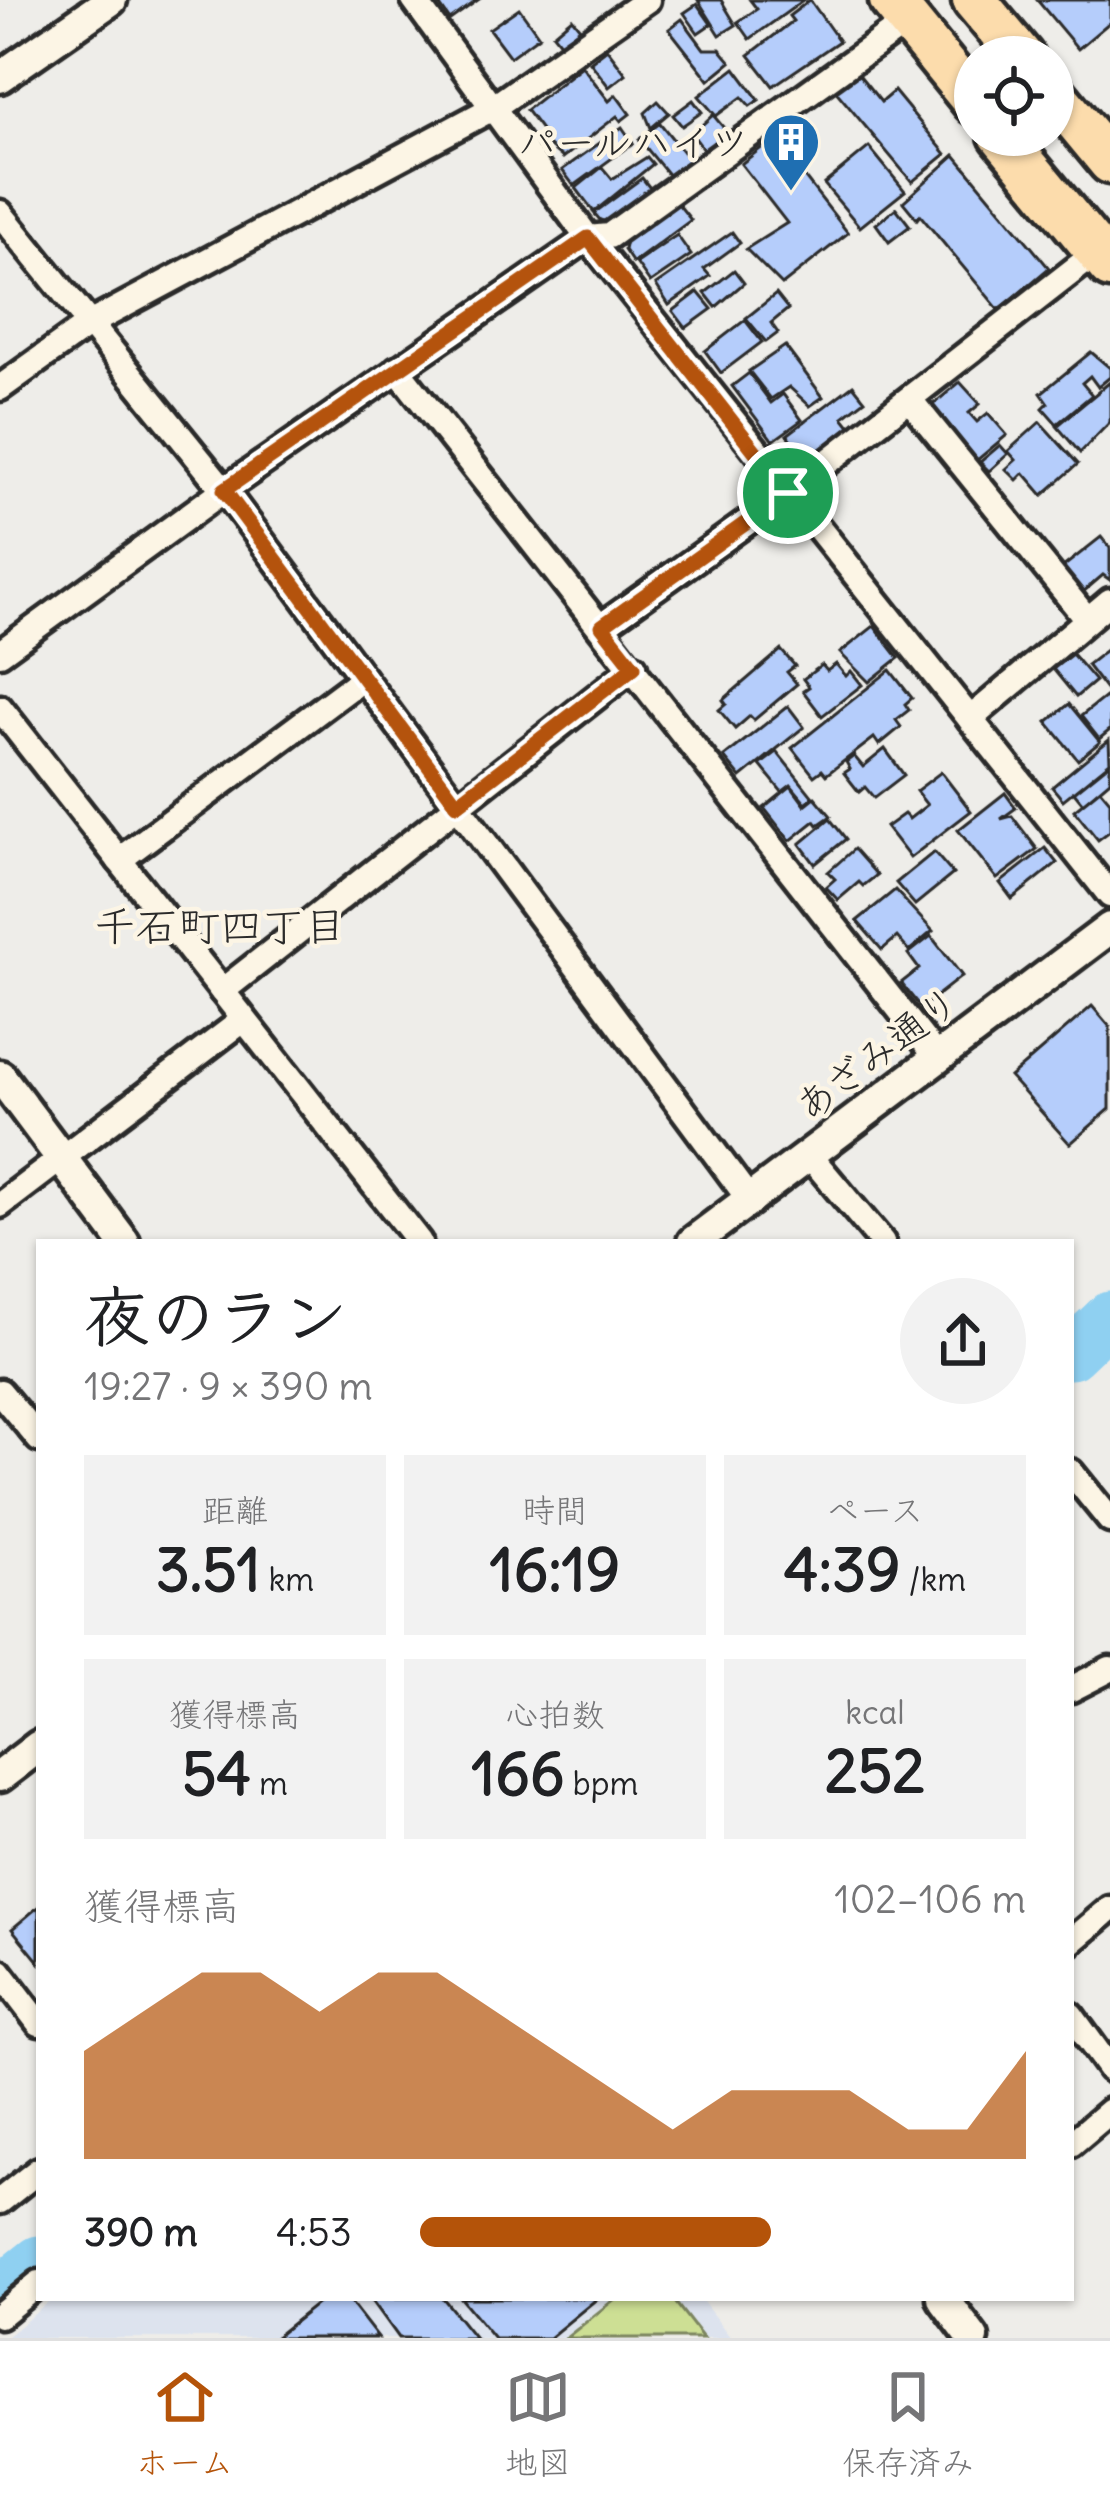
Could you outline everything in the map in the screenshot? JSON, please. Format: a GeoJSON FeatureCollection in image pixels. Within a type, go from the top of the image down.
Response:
{"type":"FeatureCollection","features":[{"type":"Feature","properties":{"kind":"highway"},"geometry":{"type":"LineString","coordinates":[[974,0],[1004,36]]}},
{"type":"Feature","properties":{"kind":"highway"},"geometry":{"type":"LineString","coordinates":[[899,10],[954,77]]}},
{"type":"Feature","properties":{"kind":"highway"},"geometry":{"type":"LineString","coordinates":[[1074,113],[1103,140]]}},
{"type":"Feature","properties":{"kind":"highway"},"geometry":{"type":"LineString","coordinates":[[1018,156],[1103,260]]}},
{"type":"Feature","properties":{"kind":"street"},"geometry":{"type":"LineString","coordinates":[[0,77],[111,0]]}},
{"type":"Feature","properties":{"kind":"street"},"geometry":{"type":"LineString","coordinates":[[414,0],[588,238],[1110,895]]}},
{"type":"Feature","properties":{"kind":"street"},"geometry":{"type":"LineString","coordinates":[[0,388],[89,324],[491,109],[647,0]]}},
{"type":"Feature","properties":{"kind":"street"},"geometry":{"type":"LineString","coordinates":[[0,653],[224,490],[588,238],[609,236],[899,10]]}},
{"type":"Feature","properties":{"kind":"street"},"geometry":{"type":"LineString","coordinates":[[0,213],[224,490],[749,1199]]}},
{"type":"Feature","properties":{"kind":"street"},"geometry":{"type":"LineString","coordinates":[[602,626],[1103,260]]}},
{"type":"Feature","properties":{"kind":"street"},"geometry":{"type":"LineString","coordinates":[[397,369],[936,1056]]}},
{"type":"Feature","properties":{"kind":"street"},"geometry":{"type":"LineString","coordinates":[[910,400],[1087,619]]}},
{"type":"Feature","properties":{"kind":"street"},"geometry":{"type":"LineString","coordinates":[[970,719],[1110,601]]}},
{"type":"Feature","properties":{"kind":"street"},"geometry":{"type":"LineString","coordinates":[[222,991],[634,667]]}},
{"type":"Feature","properties":{"kind":"street"},"geometry":{"type":"LineString","coordinates":[[119,860],[363,678]]}},
{"type":"Feature","properties":{"kind":"street"},"geometry":{"type":"LineString","coordinates":[[0,708],[416,1239]]}},
{"type":"Feature","properties":{"kind":"street","name":"あざみ通り"},"geometry":{"type":"LineString","coordinates":[[697,1239],[1110,928]]}},
{"type":"Feature","properties":{"kind":"street"},"geometry":{"type":"LineString","coordinates":[[0,1205],[242,1021]]}},
{"type":"Feature","properties":{"kind":"street"},"geometry":{"type":"LineString","coordinates":[[0,1076],[122,1239]]}},
{"type":"Feature","properties":{"kind":"street"},"geometry":{"type":"LineString","coordinates":[[809,1155],[879,1239]]}},
{"type":"Feature","properties":{"kind":"street"},"geometry":{"type":"LineString","coordinates":[[0,1393],[36,1435]]}},
{"type":"Feature","properties":{"kind":"street"},"geometry":{"type":"LineString","coordinates":[[1074,1476],[1110,1520]]}},
{"type":"Feature","properties":{"kind":"street"},"geometry":{"type":"LineString","coordinates":[[1074,1687],[1110,1669]]}},
{"type":"Feature","properties":{"kind":"street"},"geometry":{"type":"LineString","coordinates":[[0,1776],[36,1748]]}},
{"type":"Feature","properties":{"kind":"street"},"geometry":{"type":"LineString","coordinates":[[1074,1939],[1110,1909]]}},
{"type":"Feature","properties":{"kind":"street"},"geometry":{"type":"LineString","coordinates":[[0,1972],[36,2019]]}},
{"type":"Feature","properties":{"kind":"street"},"geometry":{"type":"LineString","coordinates":[[1074,2019],[1110,2069]]}},
{"type":"Feature","properties":{"kind":"street"},"geometry":{"type":"LineString","coordinates":[[1074,2141],[1110,2111]]}},
{"type":"Feature","properties":{"kind":"street"},"geometry":{"type":"LineString","coordinates":[[0,2201],[36,2172]]}},
{"type":"Feature","properties":{"kind":"street"},"geometry":{"type":"LineString","coordinates":[[0,2315],[36,2285]]}},
{"type":"Feature","properties":{"kind":"street"},"geometry":{"type":"LineString","coordinates":[[945,2301],[973,2338]]}},
{"type":"Feature","properties":{"kind":"shaded area"},"geometry":{"type":"Polygon","coordinates":[[[50,2301],[702,2301],[731,2338],[5,2338],[50,2301]]]}},
{"type":"Feature","properties":{"kind":"green space"},"geometry":{"type":"Polygon","coordinates":[[[612,2301],[674,2301],[703,2338],[566,2338],[612,2301]]]}},
{"type":"Feature","properties":{"kind":"building"},"geometry":{"type":"Polygon","coordinates":[[[436,0],[478,0],[450,20],[436,0]]]}},
{"type":"Feature","properties":{"kind":"building"},"geometry":{"type":"Polygon","coordinates":[[[698,0],[721,0],[736,25],[720,35],[698,0]]]}},
{"type":"Feature","properties":{"kind":"building"},"geometry":{"type":"Polygon","coordinates":[[[750,0],[804,0],[750,39],[738,22],[757,9],[750,0]]]}},
{"type":"Feature","properties":{"kind":"building"},"geometry":{"type":"Polygon","coordinates":[[[810,0],[839,41],[773,86],[749,55],[793,21],[789,16],[810,0]]]}},
{"type":"Feature","properties":{"kind":"building"},"geometry":{"type":"Polygon","coordinates":[[[1037,0],[1110,0],[1110,22],[1078,49],[1074,36],[1067,36],[1037,0]]]}},
{"type":"Feature","properties":{"kind":"building"},"geometry":{"type":"Polygon","coordinates":[[[697,4],[711,24],[698,33],[684,13],[697,4]]]}},
{"type":"Feature","properties":{"kind":"building"},"geometry":{"type":"Polygon","coordinates":[[[519,8],[539,36],[510,57],[489,29],[519,8]]]}},
{"type":"Feature","properties":{"kind":"building"},"geometry":{"type":"Polygon","coordinates":[[[572,18],[580,28],[561,44],[553,34],[572,18]]]}},
{"type":"Feature","properties":{"kind":"building"},"geometry":{"type":"Polygon","coordinates":[[[682,19],[704,49],[720,49],[731,62],[709,80],[669,29],[682,19]]]}},
{"type":"Feature","properties":{"kind":"building"},"geometry":{"type":"Polygon","coordinates":[[[607,49],[626,74],[609,87],[590,62],[607,49]]]}},
{"type":"Feature","properties":{"kind":"building"},"geometry":{"type":"Polygon","coordinates":[[[582,66],[609,101],[616,95],[630,114],[621,121],[617,116],[563,158],[543,141],[548,139],[526,110],[582,66]]]}},
{"type":"Feature","properties":{"kind":"building"},"geometry":{"type":"Polygon","coordinates":[[[735,68],[759,100],[750,106],[742,97],[716,116],[699,96],[735,68]]]}},
{"type":"Feature","properties":{"kind":"building"},"geometry":{"type":"Polygon","coordinates":[[[856,71],[881,102],[894,91],[946,154],[912,182],[834,89],[856,71]]]}},
{"type":"Feature","properties":{"kind":"building"},"geometry":{"type":"Polygon","coordinates":[[[693,100],[702,112],[682,126],[673,115],[693,100]]]}},
{"type":"Feature","properties":{"kind":"building"},"geometry":{"type":"Polygon","coordinates":[[[658,101],[669,113],[651,128],[645,113],[658,101]]]}},
{"type":"Feature","properties":{"kind":"building"},"geometry":{"type":"Polygon","coordinates":[[[713,115],[729,134],[706,153],[692,134],[713,115]]]}},
{"type":"Feature","properties":{"kind":"building"},"geometry":{"type":"Polygon","coordinates":[[[660,123],[691,162],[670,177],[639,139],[660,123]]]}},
{"type":"Feature","properties":{"kind":"building"},"geometry":{"type":"Polygon","coordinates":[[[622,127],[633,143],[574,186],[562,170],[622,127]]]}},
{"type":"Feature","properties":{"kind":"building","name":"パールハイツ"},"geometry":{"type":"Polygon","coordinates":[[[774,138],[848,233],[782,285],[746,249],[787,223],[741,164],[774,138]]]}},
{"type":"Feature","properties":{"kind":"building"},"geometry":{"type":"Polygon","coordinates":[[[869,147],[905,191],[860,227],[824,184],[869,147]]]}},
{"type":"Feature","properties":{"kind":"building"},"geometry":{"type":"Polygon","coordinates":[[[956,156],[1049,268],[999,310],[920,215],[917,219],[903,202],[956,156]]]}},
{"type":"Feature","properties":{"kind":"building"},"geometry":{"type":"Polygon","coordinates":[[[647,157],[653,164],[594,212],[576,188],[602,167],[612,179],[647,157]]]}},
{"type":"Feature","properties":{"kind":"building"},"geometry":{"type":"Polygon","coordinates":[[[642,178],[650,188],[649,196],[612,223],[594,213],[642,178]]]}},
{"type":"Feature","properties":{"kind":"building"},"geometry":{"type":"Polygon","coordinates":[[[675,200],[691,220],[633,263],[624,250],[627,236],[675,200]]]}},
{"type":"Feature","properties":{"kind":"building"},"geometry":{"type":"Polygon","coordinates":[[[896,208],[910,226],[889,242],[876,224],[896,208]]]}},
{"type":"Feature","properties":{"kind":"building"},"geometry":{"type":"Polygon","coordinates":[[[732,232],[740,243],[704,269],[710,276],[669,305],[656,285],[732,232]]]}},
{"type":"Feature","properties":{"kind":"building"},"geometry":{"type":"Polygon","coordinates":[[[677,235],[691,255],[650,283],[636,263],[677,235]]]}},
{"type":"Feature","properties":{"kind":"building"},"geometry":{"type":"Polygon","coordinates":[[[734,270],[744,283],[716,307],[705,293],[734,270]]]}},
{"type":"Feature","properties":{"kind":"building"},"geometry":{"type":"Polygon","coordinates":[[[698,292],[712,309],[686,328],[673,311],[698,292]]]}},
{"type":"Feature","properties":{"kind":"building"},"geometry":{"type":"Polygon","coordinates":[[[776,294],[788,309],[771,323],[778,333],[766,342],[746,318],[776,294]]]}},
{"type":"Feature","properties":{"kind":"building"},"geometry":{"type":"Polygon","coordinates":[[[745,320],[762,342],[721,373],[705,351],[745,320]]]}},
{"type":"Feature","properties":{"kind":"building"},"geometry":{"type":"Polygon","coordinates":[[[785,346],[823,397],[810,406],[789,387],[771,399],[749,371],[785,346]]]}},
{"type":"Feature","properties":{"kind":"building"},"geometry":{"type":"Polygon","coordinates":[[[1091,352],[1110,368],[1110,377],[1098,387],[1090,376],[1082,383],[1092,395],[1057,424],[1043,408],[1048,403],[1041,393],[1091,352]]]}},
{"type":"Feature","properties":{"kind":"building"},"geometry":{"type":"Polygon","coordinates":[[[749,373],[771,403],[783,394],[802,420],[773,441],[732,386],[749,373]]]}},
{"type":"Feature","properties":{"kind":"building"},"geometry":{"type":"Polygon","coordinates":[[[960,382],[980,404],[969,413],[977,422],[988,413],[1007,435],[976,461],[930,407],[960,382]]]}},
{"type":"Feature","properties":{"kind":"building"},"geometry":{"type":"Polygon","coordinates":[[[1110,382],[1110,422],[1080,453],[1057,426],[1110,382]]]}},
{"type":"Feature","properties":{"kind":"building"},"geometry":{"type":"Polygon","coordinates":[[[853,385],[865,400],[843,417],[851,427],[800,466],[793,456],[800,451],[787,435],[853,385]]]}},
{"type":"Feature","properties":{"kind":"building"},"geometry":{"type":"Polygon","coordinates":[[[1040,422],[1078,464],[1043,495],[1024,473],[1017,480],[1006,469],[1016,460],[1008,451],[1040,422]]]}},
{"type":"Feature","properties":{"kind":"building"},"geometry":{"type":"Polygon","coordinates":[[[1000,445],[1008,454],[989,471],[980,462],[1000,445]]]}},
{"type":"Feature","properties":{"kind":"building"},"geometry":{"type":"Polygon","coordinates":[[[1101,537],[1110,548],[1110,580],[1103,575],[1083,592],[1063,567],[1101,537]]]}},
{"type":"Feature","properties":{"kind":"building"},"geometry":{"type":"Polygon","coordinates":[[[874,626],[899,658],[869,682],[840,653],[874,626]]]}},
{"type":"Feature","properties":{"kind":"building"},"geometry":{"type":"Polygon","coordinates":[[[1110,647],[1110,695],[1087,665],[1110,647]]]}},
{"type":"Feature","properties":{"kind":"building"},"geometry":{"type":"Polygon","coordinates":[[[781,650],[795,666],[787,672],[797,684],[754,720],[750,716],[735,729],[719,710],[726,704],[723,700],[781,650]]]}},
{"type":"Feature","properties":{"kind":"building"},"geometry":{"type":"Polygon","coordinates":[[[1072,654],[1095,681],[1076,697],[1053,669],[1072,654]]]}},
{"type":"Feature","properties":{"kind":"building"},"geometry":{"type":"Polygon","coordinates":[[[836,664],[846,676],[851,671],[862,685],[822,716],[803,691],[809,687],[803,679],[822,665],[827,671],[836,664]]]}},
{"type":"Feature","properties":{"kind":"building"},"geometry":{"type":"Polygon","coordinates":[[[890,670],[912,698],[905,704],[909,710],[896,720],[901,727],[879,745],[874,738],[826,775],[822,770],[814,776],[792,748],[890,670]]]}},
{"type":"Feature","properties":{"kind":"building"},"geometry":{"type":"Polygon","coordinates":[[[1105,697],[1110,703],[1110,730],[1099,739],[1081,716],[1105,697]]]}},
{"type":"Feature","properties":{"kind":"building"},"geometry":{"type":"Polygon","coordinates":[[[1069,704],[1100,742],[1078,760],[1047,722],[1069,704]]]}},
{"type":"Feature","properties":{"kind":"building"},"geometry":{"type":"Polygon","coordinates":[[[788,706],[804,727],[741,778],[724,757],[788,706]]]}},
{"type":"Feature","properties":{"kind":"building"},"geometry":{"type":"Polygon","coordinates":[[[1109,740],[1110,762],[1063,800],[1052,787],[1109,740]]]}},
{"type":"Feature","properties":{"kind":"building"},"geometry":{"type":"Polygon","coordinates":[[[885,749],[904,775],[874,798],[865,787],[859,792],[844,773],[850,769],[846,762],[854,756],[863,767],[885,749]]]}},
{"type":"Feature","properties":{"kind":"building"},"geometry":{"type":"Polygon","coordinates":[[[777,752],[813,797],[806,803],[791,785],[782,792],[760,765],[777,752]]]}},
{"type":"Feature","properties":{"kind":"building"},"geometry":{"type":"Polygon","coordinates":[[[1110,763],[1110,780],[1083,803],[1074,792],[1110,763]]]}},
{"type":"Feature","properties":{"kind":"building"},"geometry":{"type":"Polygon","coordinates":[[[941,772],[971,811],[910,858],[886,827],[904,814],[909,819],[927,805],[916,791],[941,772]]]}},
{"type":"Feature","properties":{"kind":"building"},"geometry":{"type":"Polygon","coordinates":[[[791,786],[805,805],[815,797],[831,816],[818,825],[815,821],[790,841],[764,808],[791,786]]]}},
{"type":"Feature","properties":{"kind":"building"},"geometry":{"type":"Polygon","coordinates":[[[1100,789],[1110,801],[1110,831],[1098,840],[1074,810],[1100,789]]]}},
{"type":"Feature","properties":{"kind":"building"},"geometry":{"type":"Polygon","coordinates":[[[1005,793],[1016,808],[1001,819],[1012,816],[1037,849],[997,879],[958,830],[1005,793]]]}},
{"type":"Feature","properties":{"kind":"building"},"geometry":{"type":"Polygon","coordinates":[[[830,819],[846,839],[815,864],[800,844],[830,819]]]}},
{"type":"Feature","properties":{"kind":"building"},"geometry":{"type":"Polygon","coordinates":[[[1045,848],[1057,863],[1012,899],[1000,883],[1045,848]]]}},
{"type":"Feature","properties":{"kind":"building"},"geometry":{"type":"Polygon","coordinates":[[[854,849],[877,875],[863,886],[859,882],[838,900],[826,887],[835,879],[828,872],[854,849]]]}},
{"type":"Feature","properties":{"kind":"building"},"geometry":{"type":"Polygon","coordinates":[[[934,852],[953,874],[915,905],[896,883],[934,852]]]}},
{"type":"Feature","properties":{"kind":"building"},"geometry":{"type":"Polygon","coordinates":[[[895,890],[933,931],[909,951],[897,937],[882,950],[857,921],[895,890]]]}},
{"type":"Feature","properties":{"kind":"building"},"geometry":{"type":"Polygon","coordinates":[[[931,936],[962,976],[921,1008],[901,983],[919,969],[908,954],[931,936]]]}},
{"type":"Feature","properties":{"kind":"building"},"geometry":{"type":"Polygon","coordinates":[[[1092,1006],[1110,1027],[1110,1109],[1070,1144],[1010,1077],[1092,1006]]]}},
{"type":"Feature","properties":{"kind":"building"},"geometry":{"type":"Polygon","coordinates":[[[36,1909],[36,1958],[12,1929],[36,1909]]]}},
{"type":"Feature","properties":{"kind":"building"},"geometry":{"type":"Polygon","coordinates":[[[320,2301],[349,2301],[378,2338],[274,2338],[320,2301]]]}},
{"type":"Feature","properties":{"kind":"building"},"geometry":{"type":"Polygon","coordinates":[[[372,2301],[445,2301],[475,2338],[399,2338],[372,2301]]]}},
{"type":"Feature","properties":{"kind":"building"},"geometry":{"type":"Polygon","coordinates":[[[463,2301],[594,2301],[549,2338],[494,2338],[463,2301]]]}},
{"type":"Feature","properties":{"kind":"waterway"},"geometry":{"type":"LineString","coordinates":[[1074,1351],[1110,1317]]}},
{"type":"Feature","properties":{"kind":"waterway"},"geometry":{"type":"LineString","coordinates":[[0,2292],[36,2263]]}},
{"type":"Feature","properties":{"kind":"place","name":"パールハイツ"},"geometry":{"type":"Point","coordinates":[791,193]}},
{"type":"Feature","properties":{"kind":"district","name":"千石町四丁目"},"geometry":{"type":"Point","coordinates":[220,926]}},
{"type":"Feature","properties":{"kind":"route"},"geometry":{"type":"LineString","coordinates":[[588,238],[788,493],[602,626],[634,667],[457,804],[224,490],[588,238]]}}]}
